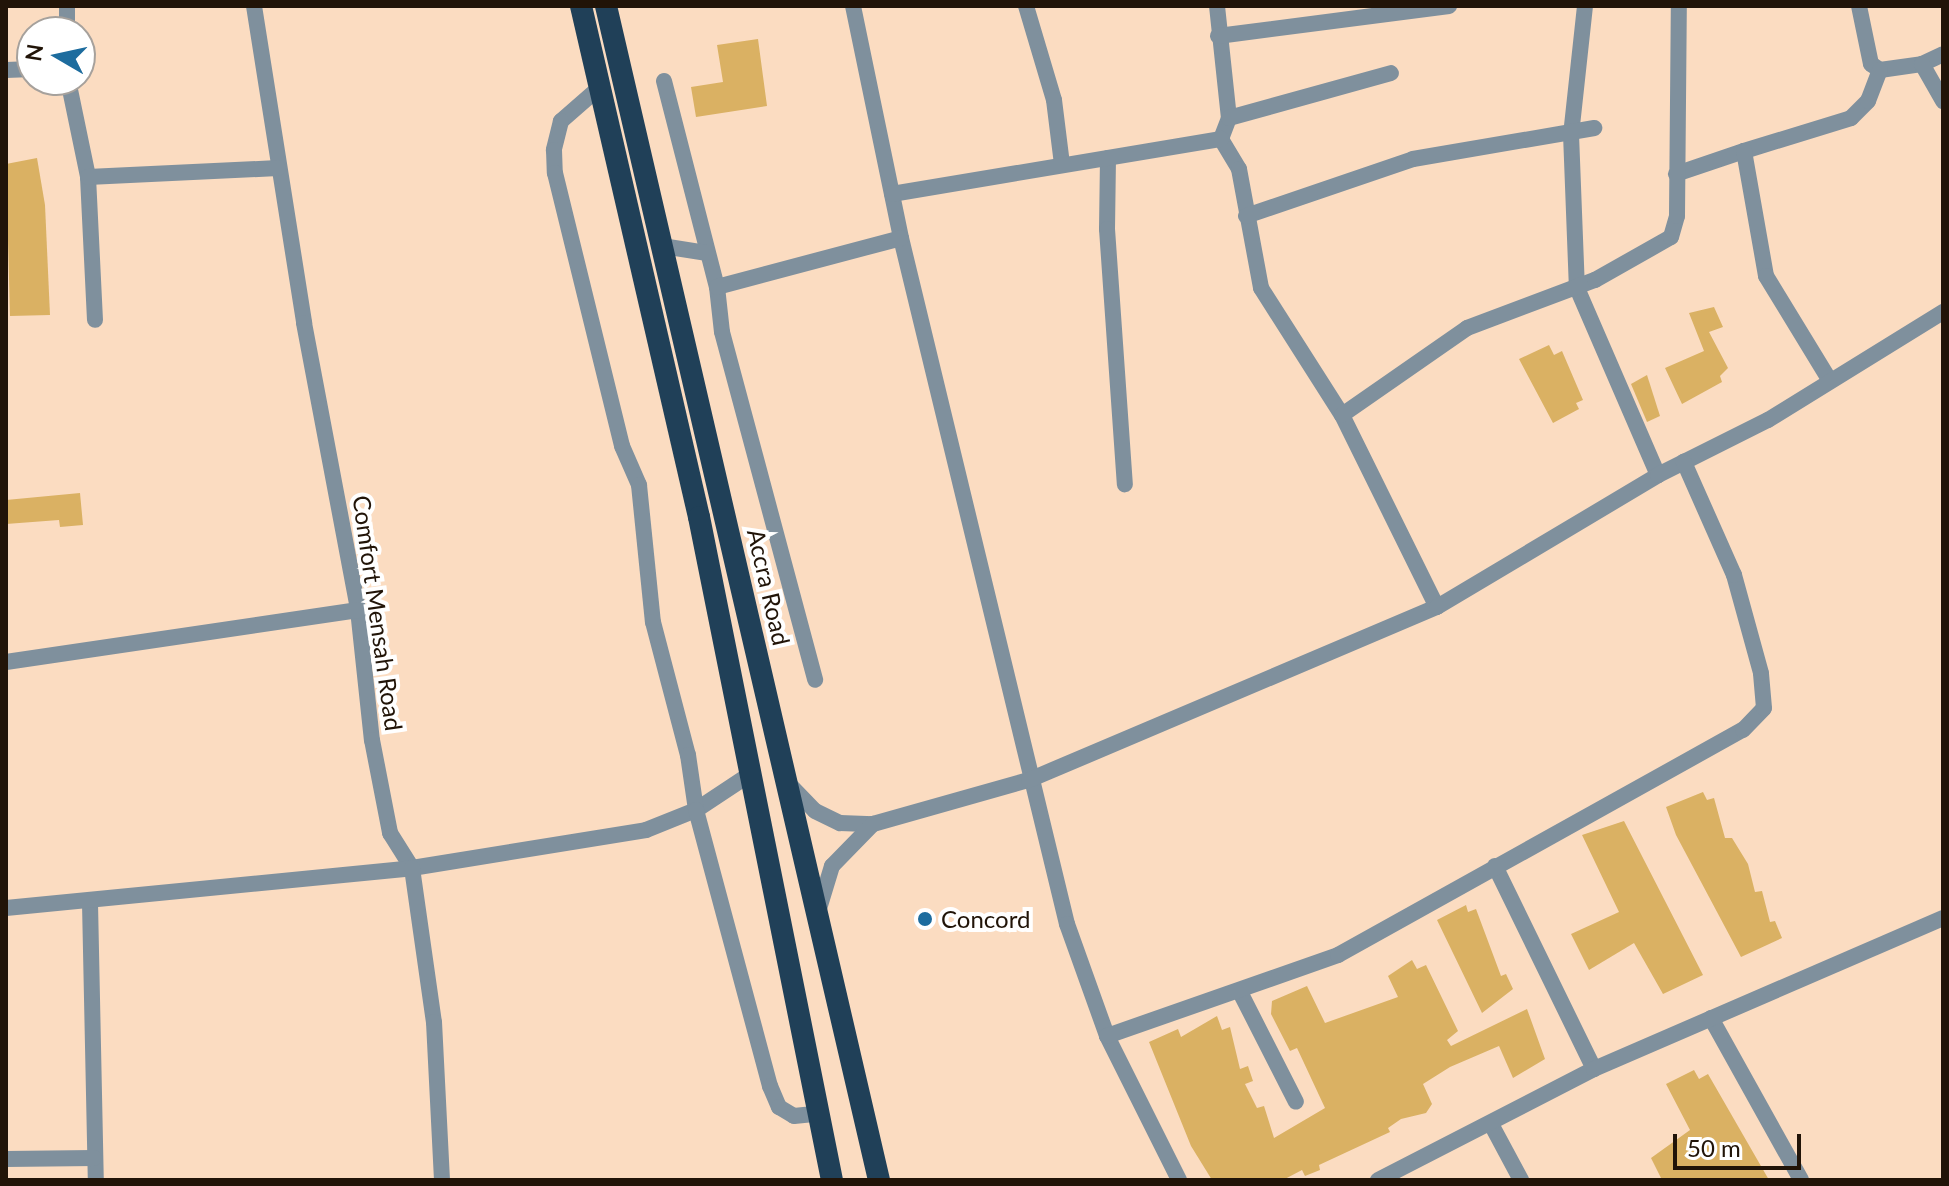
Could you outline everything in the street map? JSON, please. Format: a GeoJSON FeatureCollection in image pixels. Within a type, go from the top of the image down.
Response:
{"type":"FeatureCollection","features":[{"type":"Feature","properties":{"kind":"highway"},"geometry":{"type":"LineString","coordinates":[[581,6],[752,773],[832,1180]]}},
{"type":"Feature","properties":{"kind":"highway","name":"Accra Road"},"geometry":{"type":"LineString","coordinates":[[606,6],[879,1180]]}},
{"type":"Feature","properties":{"kind":"street","name":"Comfort Mensah Road"},"geometry":{"type":"LineString","coordinates":[[254,6],[278,168],[358,610],[372,740],[390,833],[412,868]]}},
{"type":"Feature","properties":{"kind":"street"},"geometry":{"type":"LineString","coordinates":[[853,6],[901,238],[1029,780],[1067,924],[1107,1036],[1179,1180]]}},
{"type":"Feature","properties":{"kind":"street"},"geometry":{"type":"LineString","coordinates":[[1026,6],[1054,100],[1062,164]]}},
{"type":"Feature","properties":{"kind":"street"},"geometry":{"type":"LineString","coordinates":[[1217,6],[1229,118],[1221,139]]}},
{"type":"Feature","properties":{"kind":"street"},"geometry":{"type":"LineString","coordinates":[[1218,36],[1449,6]]}},
{"type":"Feature","properties":{"kind":"street"},"geometry":{"type":"LineString","coordinates":[[1598,6],[1584,6],[1571,134],[1577,288],[1658,475]]}},
{"type":"Feature","properties":{"kind":"street"},"geometry":{"type":"LineString","coordinates":[[1342,415],[1467,328],[1577,288],[1671,237],[1677,216],[1679,6]]}},
{"type":"Feature","properties":{"kind":"street"},"geometry":{"type":"LineString","coordinates":[[1859,6],[1871,64],[1880,70],[1922,64],[1943,54]]}},
{"type":"Feature","properties":{"kind":"street"},"geometry":{"type":"LineString","coordinates":[[1922,64],[1943,101]]}},
{"type":"Feature","properties":{"kind":"street"},"geometry":{"type":"LineString","coordinates":[[1676,174],[1851,118],[1868,101],[1880,70]]}},
{"type":"Feature","properties":{"kind":"street"},"geometry":{"type":"LineString","coordinates":[[1229,118],[1391,73]]}},
{"type":"Feature","properties":{"kind":"street"},"geometry":{"type":"LineString","coordinates":[[664,81],[717,287],[722,332],[815,680]]}},
{"type":"Feature","properties":{"kind":"street"},"geometry":{"type":"LineString","coordinates":[[600,87],[561,121],[554,150],[555,173],[622,446],[642,499],[653,622],[688,755],[696,810],[770,1086],[779,1107],[794,1116],[821,1113]]}},
{"type":"Feature","properties":{"kind":"street"},"geometry":{"type":"LineString","coordinates":[[71,96],[88,177],[95,320]]}},
{"type":"Feature","properties":{"kind":"street"},"geometry":{"type":"LineString","coordinates":[[1246,216],[1413,159],[1594,128]]}},
{"type":"Feature","properties":{"kind":"street"},"geometry":{"type":"LineString","coordinates":[[892,194],[1221,139]]}},
{"type":"Feature","properties":{"kind":"street"},"geometry":{"type":"LineString","coordinates":[[1221,139],[1239,169],[1261,288],[1342,415],[1437,607]]}},
{"type":"Feature","properties":{"kind":"street"},"geometry":{"type":"LineString","coordinates":[[1744,151],[1766,276],[1830,381]]}},
{"type":"Feature","properties":{"kind":"street"},"geometry":{"type":"LineString","coordinates":[[1108,158],[1110,291],[1125,484]]}},
{"type":"Feature","properties":{"kind":"street"},"geometry":{"type":"LineString","coordinates":[[88,177],[278,168]]}},
{"type":"Feature","properties":{"kind":"street"},"geometry":{"type":"LineString","coordinates":[[717,287],[901,238]]}},
{"type":"Feature","properties":{"kind":"street"},"geometry":{"type":"LineString","coordinates":[[662,246],[707,253]]}},
{"type":"Feature","properties":{"kind":"street"},"geometry":{"type":"LineString","coordinates":[[787,782],[815,811],[840,823],[873,824],[1029,780],[1437,607],[1658,475],[1768,420],[1943,312]]}},
{"type":"Feature","properties":{"kind":"street"},"geometry":{"type":"LineString","coordinates":[[1107,1036],[1240,992],[1338,955],[1743,730],[1764,708],[1761,673],[1734,575],[1684,462]]}},
{"type":"Feature","properties":{"kind":"street"},"geometry":{"type":"LineString","coordinates":[[6,662],[358,610]]}},
{"type":"Feature","properties":{"kind":"street"},"geometry":{"type":"LineString","coordinates":[[6,908],[90,903],[412,868],[646,830],[696,810],[752,773]]}},
{"type":"Feature","properties":{"kind":"street"},"geometry":{"type":"LineString","coordinates":[[818,913],[832,866],[873,824]]}},
{"type":"Feature","properties":{"kind":"street"},"geometry":{"type":"LineString","coordinates":[[1495,866],[1594,1069]]}},
{"type":"Feature","properties":{"kind":"street"},"geometry":{"type":"LineString","coordinates":[[412,868],[434,1022],[442,1180]]}},
{"type":"Feature","properties":{"kind":"street"},"geometry":{"type":"LineString","coordinates":[[90,903],[96,1180]]}},
{"type":"Feature","properties":{"kind":"street"},"geometry":{"type":"LineString","coordinates":[[1378,1180],[1594,1069],[1943,918]]}},
{"type":"Feature","properties":{"kind":"street"},"geometry":{"type":"LineString","coordinates":[[1240,992],[1296,1102]]}},
{"type":"Feature","properties":{"kind":"street"},"geometry":{"type":"LineString","coordinates":[[1711,1018],[1801,1180]]}},
{"type":"Feature","properties":{"kind":"street"},"geometry":{"type":"LineString","coordinates":[[1491,1124],[1521,1180]]}},
{"type":"Feature","properties":{"kind":"street"},"geometry":{"type":"LineString","coordinates":[[6,1159],[94,1158]]}},
{"type":"Feature","properties":{"kind":"building"},"geometry":{"type":"Polygon","coordinates":[[[758,39],[767,106],[696,117],[691,87],[723,82],[717,45],[758,39]]]}},
{"type":"Feature","properties":{"kind":"building"},"geometry":{"type":"Polygon","coordinates":[[[37,158],[45,205],[50,315],[10,316],[6,164],[37,158]]]}},
{"type":"Feature","properties":{"kind":"building"},"geometry":{"type":"Polygon","coordinates":[[[1714,307],[1723,327],[1709,332],[1728,368],[1720,376],[1722,382],[1682,404],[1665,368],[1704,351],[1689,313],[1714,307]]]}},
{"type":"Feature","properties":{"kind":"building"},"geometry":{"type":"Polygon","coordinates":[[[1549,345],[1554,355],[1562,351],[1583,400],[1576,403],[1579,409],[1553,423],[1519,359],[1549,345]]]}},
{"type":"Feature","properties":{"kind":"building"},"geometry":{"type":"Polygon","coordinates":[[[1647,375],[1660,416],[1647,422],[1631,384],[1647,375]]]}},
{"type":"Feature","properties":{"kind":"building"},"geometry":{"type":"Polygon","coordinates":[[[80,493],[83,525],[60,527],[59,520],[6,524],[6,500],[80,493]]]}},
{"type":"Feature","properties":{"kind":"building"},"geometry":{"type":"Polygon","coordinates":[[[1703,792],[1707,800],[1714,798],[1725,838],[1732,838],[1748,864],[1755,892],[1762,891],[1770,922],[1775,921],[1782,938],[1741,957],[1676,835],[1666,807],[1703,792]]]}},
{"type":"Feature","properties":{"kind":"building"},"geometry":{"type":"Polygon","coordinates":[[[1624,821],[1703,975],[1663,994],[1634,943],[1589,970],[1571,934],[1619,912],[1582,835],[1624,821]]]}},
{"type":"Feature","properties":{"kind":"building"},"geometry":{"type":"Polygon","coordinates":[[[1466,905],[1468,912],[1476,909],[1501,976],[1506,974],[1513,989],[1482,1013],[1437,920],[1466,905]]]}},
{"type":"Feature","properties":{"kind":"building"},"geometry":{"type":"Polygon","coordinates":[[[1412,960],[1417,969],[1426,965],[1458,1031],[1447,1040],[1451,1046],[1527,1009],[1545,1059],[1513,1078],[1499,1046],[1450,1067],[1423,1084],[1432,1104],[1426,1113],[1401,1119],[1388,1128],[1390,1132],[1319,1165],[1320,1170],[1305,1176],[1302,1170],[1283,1180],[1212,1180],[1191,1146],[1149,1042],[1178,1029],[1181,1037],[1217,1016],[1222,1030],[1230,1027],[1240,1069],[1248,1066],[1253,1081],[1245,1084],[1257,1108],[1264,1106],[1274,1138],[1325,1108],[1297,1048],[1290,1051],[1271,1014],[1272,1001],[1307,986],[1325,1023],[1398,997],[1388,976],[1412,960]]]}},
{"type":"Feature","properties":{"kind":"building"},"geometry":{"type":"Polygon","coordinates":[[[1694,1070],[1699,1079],[1708,1074],[1769,1180],[1662,1180],[1651,1158],[1690,1130],[1666,1084],[1694,1070]]]}},
{"type":"Feature","properties":{"kind":"place","name":"Concord"},"geometry":{"type":"Point","coordinates":[925,919]}}]}
